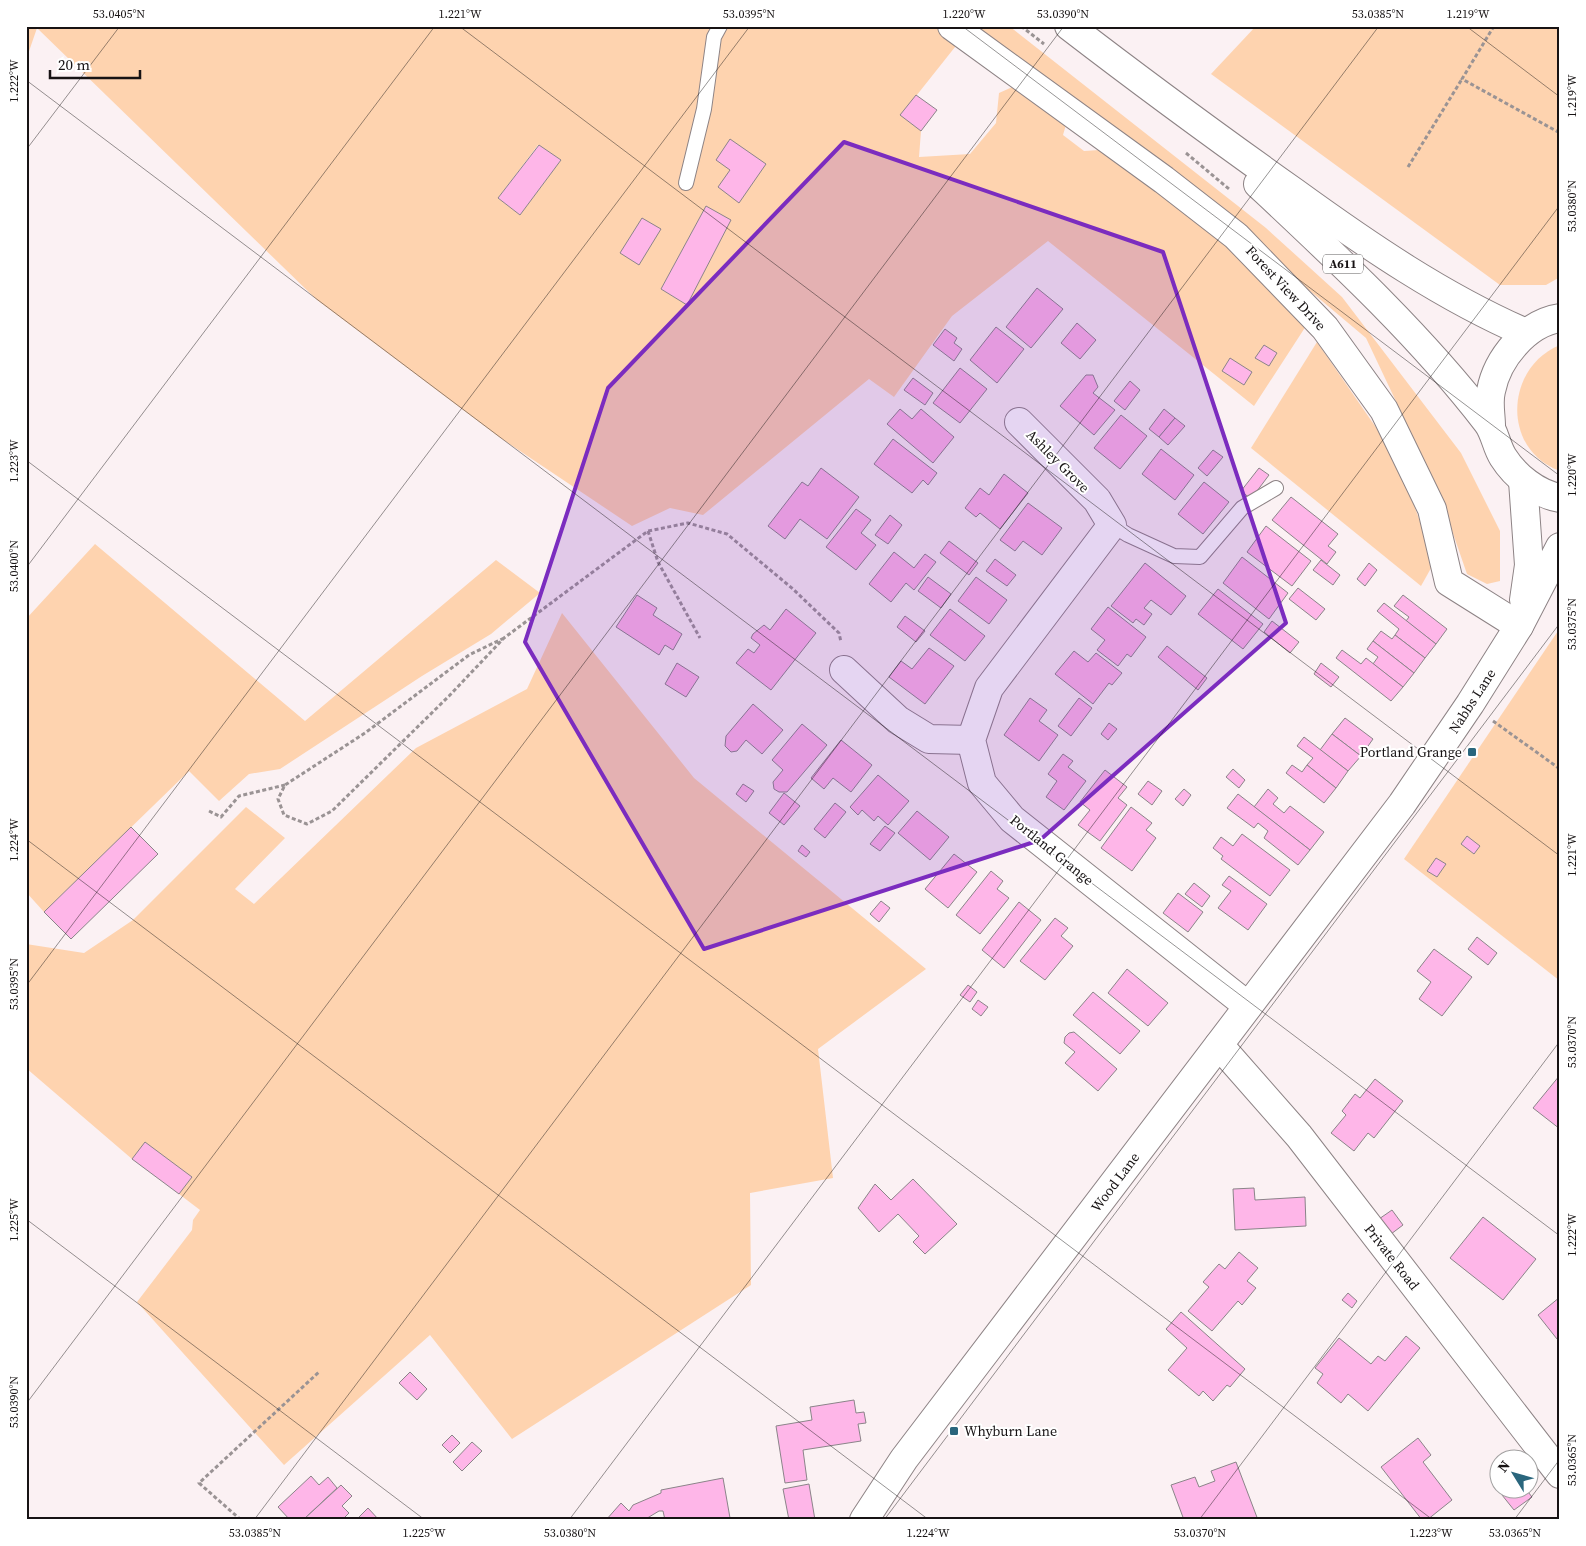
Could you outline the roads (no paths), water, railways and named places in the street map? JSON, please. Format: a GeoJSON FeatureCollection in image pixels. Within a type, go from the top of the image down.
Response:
{"type":"FeatureCollection","features":[{"type":"Feature","properties":{"kind":"street","name":"Forest View Drive"},"geometry":{"type":"LineString","coordinates":[[952,26],[1164,180],[1236,236],[1278,278],[1325,328],[1384,410],[1432,509],[1449,582],[1519,626]]}},
{"type":"Feature","properties":{"kind":"street","name":"A611"},"geometry":{"type":"LineString","coordinates":[[1069,26],[1184,114],[1350,232],[1444,292],[1526,333]]}},
{"type":"Feature","properties":{"kind":"street","name":"A611"},"geometry":{"type":"LineString","coordinates":[[1184,114],[1357,277],[1462,389],[1491,426],[1502,456],[1523,481],[1552,496],[1560,498]]}},
{"type":"Feature","properties":{"kind":"street","name":"A611"},"geometry":{"type":"LineString","coordinates":[[1491,426],[1490,391],[1503,359],[1526,333],[1553,319],[1560,318]]}},
{"type":"Feature","properties":{"kind":"street","name":"Ashley Grove"},"geometry":{"type":"LineString","coordinates":[[1019,422],[1097,500],[1112,525]]}},
{"type":"Feature","properties":{"kind":"street","name":"Nabbs Lane"},"geometry":{"type":"LineString","coordinates":[[1519,626],[1530,565],[1523,481]]}},
{"type":"Feature","properties":{"kind":"street"},"geometry":{"type":"LineString","coordinates":[[844,670],[898,720],[930,739],[971,740],[988,688],[1112,525]]}},
{"type":"Feature","properties":{"kind":"street","name":"Nabbs Lane"},"geometry":{"type":"LineString","coordinates":[[1370,847],[1470,704],[1519,626],[1560,546]]}},
{"type":"Feature","properties":{"kind":"street","name":"Portland Grange"},"geometry":{"type":"LineString","coordinates":[[971,740],[982,783],[1012,819],[1248,1006]]}},
{"type":"Feature","properties":{"kind":"street","name":"Wood Lane"},"geometry":{"type":"LineString","coordinates":[[864,1520],[904,1459],[1370,847]]}},
{"type":"Feature","properties":{"kind":"street","name":"Private Road"},"geometry":{"type":"LineString","coordinates":[[1219,1045],[1299,1136],[1560,1474]]}},
{"type":"Feature","properties":{"kind":"lane"},"geometry":{"type":"LineString","coordinates":[[686,184],[704,109],[714,36],[720,26]]}},
{"type":"Feature","properties":{"kind":"lane"},"geometry":{"type":"LineString","coordinates":[[1112,525],[1128,535],[1174,556],[1200,557],[1242,508],[1276,488]]}},
{"type":"Feature","properties":{"kind":"place","name":"Portland Grange"},"geometry":{"type":"Point","coordinates":[1472,752]}},
{"type":"Feature","properties":{"kind":"place","name":"Whyburn Lane"},"geometry":{"type":"Point","coordinates":[954,1431]}}]}
